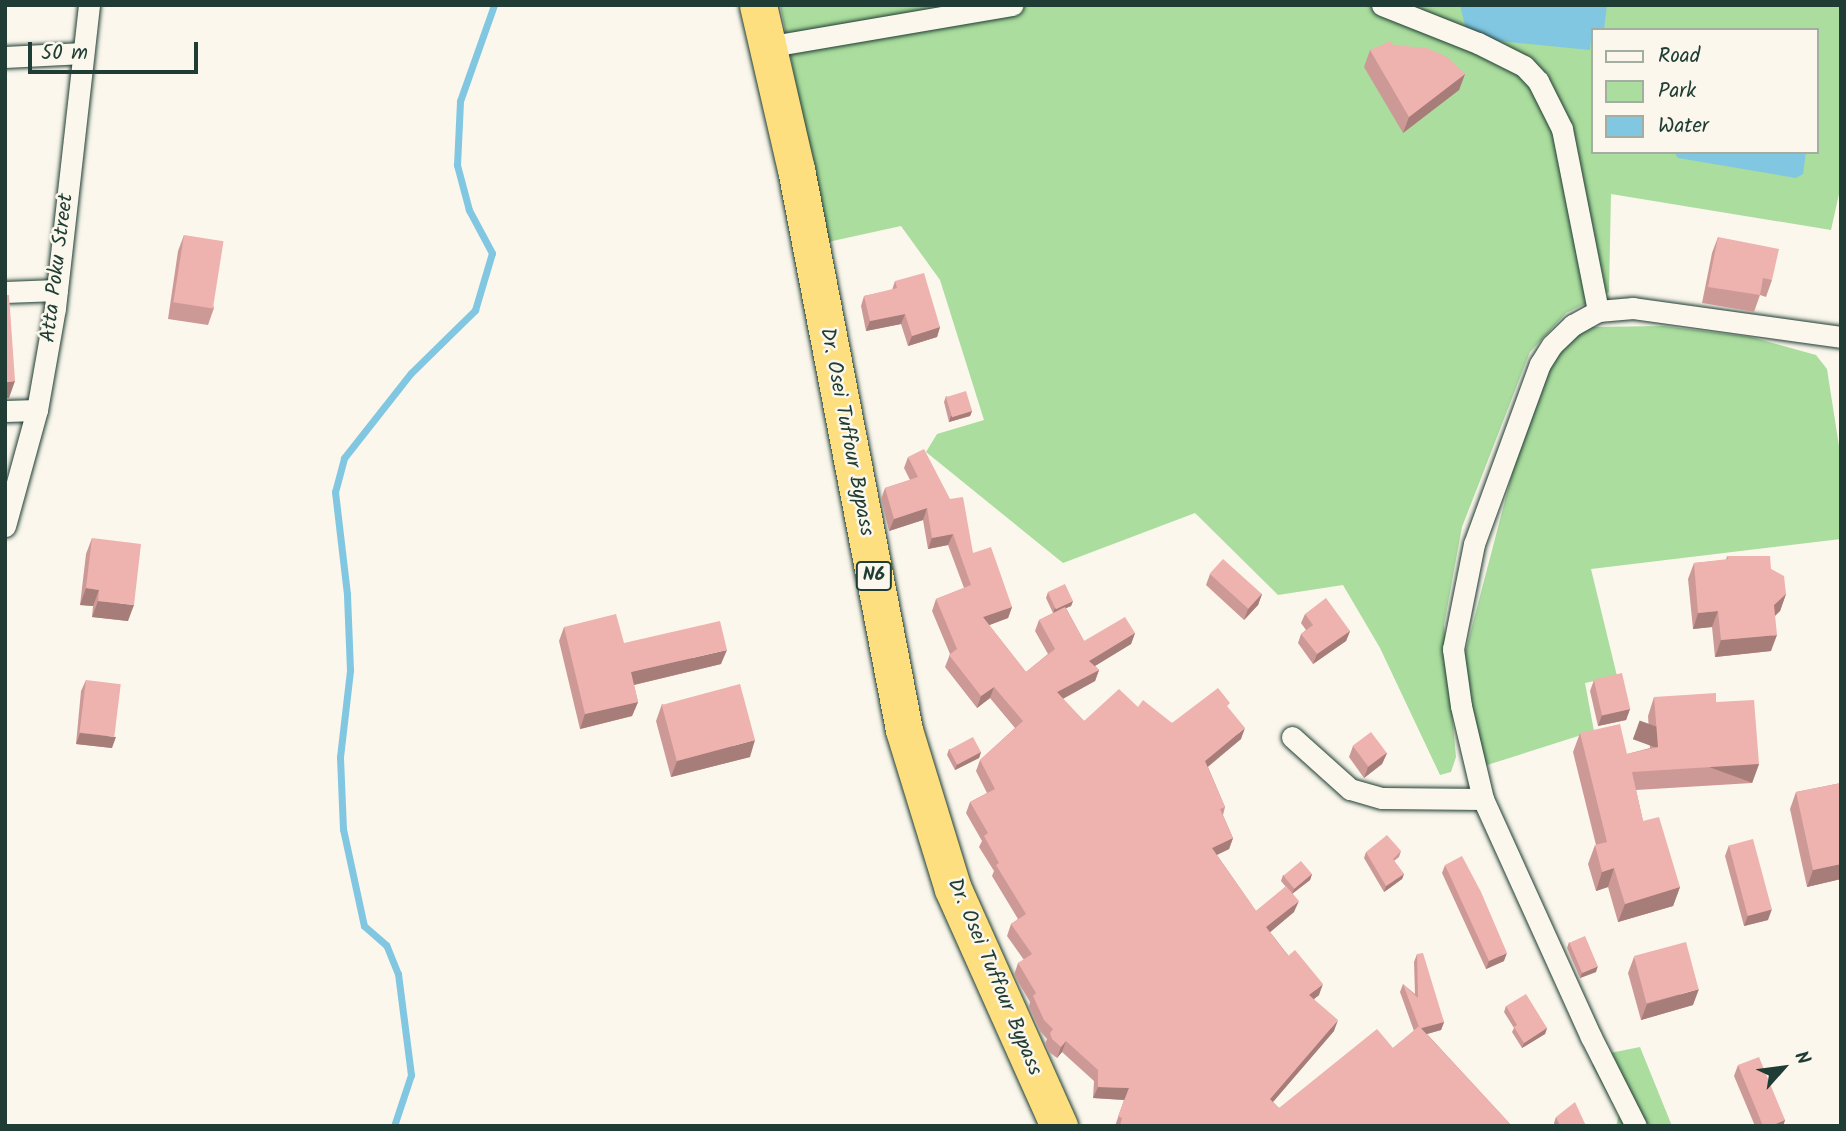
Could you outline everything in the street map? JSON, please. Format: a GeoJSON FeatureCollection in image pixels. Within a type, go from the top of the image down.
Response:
{"type":"FeatureCollection","features":[{"type":"Feature","properties":{"kind":"highway","name":"Dr. Osei Tuffour Bypass"},"geometry":{"type":"LineString","coordinates":[[758,5],[796,169],[904,730],[953,889],[1059,1126]]}},
{"type":"Feature","properties":{"kind":"street","name":"Atta Poku Street"},"geometry":{"type":"LineString","coordinates":[[5,526],[37,410],[57,290],[89,5]]}},
{"type":"Feature","properties":{"kind":"street"},"geometry":{"type":"LineString","coordinates":[[766,47],[1012,5]]}},
{"type":"Feature","properties":{"kind":"street"},"geometry":{"type":"LineString","coordinates":[[1382,5],[1478,43],[1524,66],[1538,81],[1562,129],[1598,311]]}},
{"type":"Feature","properties":{"kind":"street"},"geometry":{"type":"LineString","coordinates":[[5,57],[83,52]]}},
{"type":"Feature","properties":{"kind":"street"},"geometry":{"type":"LineString","coordinates":[[5,292],[57,290]]}},
{"type":"Feature","properties":{"kind":"street"},"geometry":{"type":"LineString","coordinates":[[1636,1126],[1585,1025],[1483,799],[1461,706],[1454,649],[1474,544],[1540,365],[1552,345],[1573,325],[1598,311],[1633,308],[1841,337]]}},
{"type":"Feature","properties":{"kind":"street"},"geometry":{"type":"LineString","coordinates":[[5,411],[37,410]]}},
{"type":"Feature","properties":{"kind":"street"},"geometry":{"type":"LineString","coordinates":[[1292,737],[1350,789],[1382,798],[1483,799]]}},
{"type":"Feature","properties":{"kind":"green space"},"geometry":{"type":"Polygon","coordinates":[[[780,5],[1841,5],[1841,185],[1831,230],[1611,194],[1609,292],[1566,313],[1530,352],[1462,527],[1444,625],[1456,757],[1451,772],[1440,775],[1380,648],[1343,585],[1278,595],[1195,513],[1063,563],[926,452],[937,434],[984,420],[940,280],[901,226],[828,242],[780,5]]]}},
{"type":"Feature","properties":{"kind":"green space"},"geometry":{"type":"Polygon","coordinates":[[[1664,326],[1751,337],[1816,355],[1827,369],[1841,459],[1841,539],[1591,569],[1617,676],[1585,683],[1594,731],[1484,766],[1463,661],[1535,386],[1565,340],[1592,327],[1664,326]]]}},
{"type":"Feature","properties":{"kind":"green space"},"geometry":{"type":"Polygon","coordinates":[[[1640,1047],[1672,1126],[1616,1126],[1619,1115],[1592,1065],[1600,1055],[1640,1047]]]}},
{"type":"Feature","properties":{"kind":"water"},"geometry":{"type":"Polygon","coordinates":[[[1460,5],[1607,5],[1604,28],[1590,28],[1590,50],[1488,40],[1466,29],[1460,5]]]}},
{"type":"Feature","properties":{"kind":"water"},"geometry":{"type":"Polygon","coordinates":[[[1675,154],[1806,154],[1803,174],[1796,178],[1678,158],[1675,154]]]}},
{"type":"Feature","properties":{"kind":"building"},"geometry":{"type":"Polygon","coordinates":[[[1391,41],[1393,45],[1427,48],[1447,57],[1465,74],[1409,117],[1370,50],[1391,41]]]}},
{"type":"Feature","properties":{"kind":"building"},"geometry":{"type":"Polygon","coordinates":[[[184,235],[224,241],[213,308],[173,302],[184,235]]]}},
{"type":"Feature","properties":{"kind":"building"},"geometry":{"type":"Polygon","coordinates":[[[1718,237],[1779,249],[1772,280],[1763,278],[1760,295],[1708,287],[1718,237]]]}},
{"type":"Feature","properties":{"kind":"building"},"geometry":{"type":"Polygon","coordinates":[[[924,273],[940,327],[912,336],[905,314],[870,321],[864,296],[897,288],[895,281],[924,273]]]}},
{"type":"Feature","properties":{"kind":"building"},"geometry":{"type":"Polygon","coordinates":[[[5,295],[9,295],[15,381],[5,382],[5,295]]]}},
{"type":"Feature","properties":{"kind":"building"},"geometry":{"type":"Polygon","coordinates":[[[966,391],[972,411],[952,417],[946,397],[966,391]]]}},
{"type":"Feature","properties":{"kind":"building"},"geometry":{"type":"Polygon","coordinates":[[[924,449],[950,499],[963,497],[973,553],[991,547],[1012,607],[983,617],[1026,672],[1055,649],[1039,620],[1065,607],[1084,641],[1125,617],[1135,633],[1089,661],[1099,670],[1057,692],[1084,721],[1119,689],[1138,707],[1143,700],[1172,723],[1218,688],[1230,703],[1227,706],[1245,728],[1205,761],[1225,807],[1220,809],[1233,838],[1212,848],[1256,911],[1286,886],[1299,901],[1266,927],[1288,956],[1295,950],[1323,984],[1309,995],[1338,1020],[1270,1099],[1279,1108],[1377,1029],[1393,1048],[1419,1026],[1512,1126],[1120,1126],[1122,1118],[1118,1116],[1129,1088],[1098,1087],[1098,1070],[1066,1041],[1061,1047],[1052,1039],[1050,1033],[1053,1029],[1044,1020],[1033,996],[1036,993],[1018,963],[1032,954],[1011,924],[1026,914],[996,865],[999,863],[984,836],[988,833],[970,802],[995,789],[980,760],[1023,721],[994,687],[981,696],[949,655],[957,649],[936,599],[971,585],[953,534],[932,538],[927,508],[894,519],[885,488],[918,477],[908,457],[924,449]]]}},
{"type":"Feature","properties":{"kind":"building"},"geometry":{"type":"Polygon","coordinates":[[[92,538],[141,544],[134,605],[98,601],[99,590],[86,588],[92,538]]]}},
{"type":"Feature","properties":{"kind":"building"},"geometry":{"type":"Polygon","coordinates":[[[1727,556],[1770,556],[1771,569],[1784,576],[1786,594],[1774,605],[1777,635],[1721,640],[1718,611],[1698,613],[1694,563],[1728,559],[1727,556]]]}},
{"type":"Feature","properties":{"kind":"building"},"geometry":{"type":"Polygon","coordinates":[[[1223,559],[1262,594],[1248,609],[1210,574],[1223,559]]]}},
{"type":"Feature","properties":{"kind":"building"},"geometry":{"type":"Polygon","coordinates":[[[1065,584],[1073,601],[1056,609],[1048,592],[1065,584]]]}},
{"type":"Feature","properties":{"kind":"building"},"geometry":{"type":"Polygon","coordinates":[[[1326,598],[1350,631],[1317,654],[1301,634],[1313,625],[1305,614],[1326,598]]]}},
{"type":"Feature","properties":{"kind":"building"},"geometry":{"type":"Polygon","coordinates":[[[616,614],[624,643],[720,621],[727,650],[631,672],[638,702],[585,714],[564,627],[616,614]]]}},
{"type":"Feature","properties":{"kind":"building"},"geometry":{"type":"Polygon","coordinates":[[[1622,673],[1630,709],[1602,716],[1594,680],[1622,673]]]}},
{"type":"Feature","properties":{"kind":"building"},"geometry":{"type":"Polygon","coordinates":[[[86,680],[121,684],[114,737],[80,733],[86,680]]]}},
{"type":"Feature","properties":{"kind":"building"},"geometry":{"type":"Polygon","coordinates":[[[740,684],[755,740],[677,761],[662,705],[740,684]]]}},
{"type":"Feature","properties":{"kind":"building"},"geometry":{"type":"Polygon","coordinates":[[[1716,693],[1716,702],[1754,700],[1759,764],[1632,772],[1643,821],[1659,817],[1680,887],[1625,904],[1614,868],[1602,872],[1595,845],[1607,842],[1580,733],[1620,724],[1627,754],[1658,747],[1654,697],[1716,693]]]}},
{"type":"Feature","properties":{"kind":"building"},"geometry":{"type":"Polygon","coordinates":[[[1371,732],[1387,753],[1368,767],[1353,746],[1371,732]]]}},
{"type":"Feature","properties":{"kind":"building"},"geometry":{"type":"Polygon","coordinates":[[[973,737],[981,752],[957,765],[949,750],[973,737]]]}},
{"type":"Feature","properties":{"kind":"building"},"geometry":{"type":"Polygon","coordinates":[[[1841,783],[1841,864],[1813,870],[1796,792],[1841,783]]]}},
{"type":"Feature","properties":{"kind":"building"},"geometry":{"type":"Polygon","coordinates":[[[1387,835],[1401,851],[1393,859],[1404,874],[1386,886],[1366,852],[1387,835]]]}},
{"type":"Feature","properties":{"kind":"building"},"geometry":{"type":"Polygon","coordinates":[[[1753,839],[1772,910],[1748,916],[1729,845],[1753,839]]]}},
{"type":"Feature","properties":{"kind":"building"},"geometry":{"type":"Polygon","coordinates":[[[1462,856],[1507,953],[1489,961],[1445,865],[1462,856]]]}},
{"type":"Feature","properties":{"kind":"building"},"geometry":{"type":"Polygon","coordinates":[[[1301,861],[1312,874],[1294,889],[1283,876],[1301,861]]]}},
{"type":"Feature","properties":{"kind":"building"},"geometry":{"type":"Polygon","coordinates":[[[1585,936],[1598,966],[1582,973],[1569,943],[1585,936]]]}},
{"type":"Feature","properties":{"kind":"building"},"geometry":{"type":"Polygon","coordinates":[[[1686,942],[1699,989],[1647,1003],[1634,956],[1686,942]]]}},
{"type":"Feature","properties":{"kind":"building"},"geometry":{"type":"Polygon","coordinates":[[[1423,953],[1444,1022],[1421,1028],[1403,984],[1418,998],[1417,954],[1423,953]]]}},
{"type":"Feature","properties":{"kind":"building"},"geometry":{"type":"Polygon","coordinates":[[[1526,994],[1547,1028],[1524,1043],[1506,1006],[1526,994]]]}},
{"type":"Feature","properties":{"kind":"building"},"geometry":{"type":"Polygon","coordinates":[[[1759,1057],[1785,1120],[1771,1126],[1763,1126],[1738,1065],[1759,1057]]]}},
{"type":"Feature","properties":{"kind":"building"},"geometry":{"type":"Polygon","coordinates":[[[1575,1102],[1586,1126],[1560,1126],[1556,1117],[1575,1102]]]}},
{"type":"Feature","properties":{"kind":"waterway"},"geometry":{"type":"LineString","coordinates":[[394,1126],[411,1075],[398,974],[386,945],[364,926],[343,829],[340,757],[350,670],[347,594],[335,492],[344,458],[411,373],[475,310],[492,253],[469,210],[457,165],[460,101],[494,5]]}}]}
